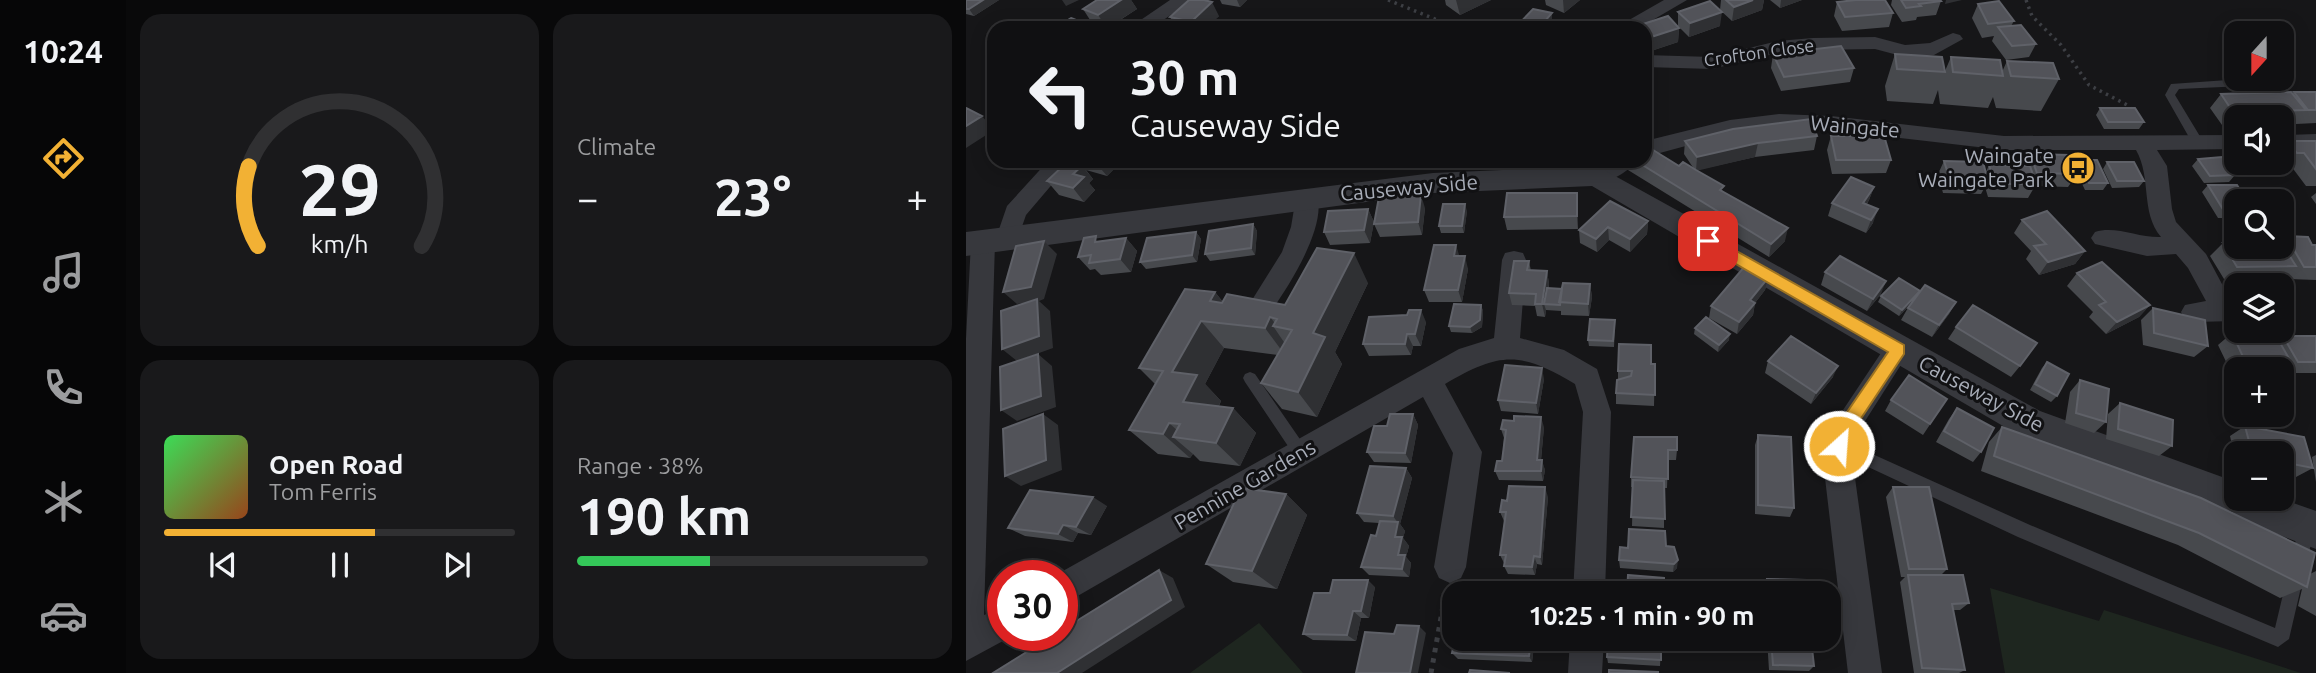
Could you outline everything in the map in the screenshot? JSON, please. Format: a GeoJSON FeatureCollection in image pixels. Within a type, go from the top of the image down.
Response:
{"type":"FeatureCollection","features":[{"type":"Feature","properties":{"kind":"street"},"geometry":{"type":"LineString","coordinates":[[1150,21],[1183,0]]}},
{"type":"Feature","properties":{"kind":"street"},"geometry":{"type":"LineString","coordinates":[[1637,21],[1671,1]]}},
{"type":"Feature","properties":{"kind":"street","name":"Crofton Close"},"geometry":{"type":"LineString","coordinates":[[1652,61],[1712,63],[1778,47],[1813,44],[1875,43],[1905,51],[1934,49],[1953,39]]}},
{"type":"Feature","properties":{"kind":"street","name":"Waingate"},"geometry":{"type":"LineString","coordinates":[[1652,147],[1730,127],[1779,121],[1831,123],[2004,143],[2224,142]]}},
{"type":"Feature","properties":{"kind":"street"},"geometry":{"type":"LineString","coordinates":[[2294,142],[2316,141]]}},
{"type":"Feature","properties":{"kind":"street"},"geometry":{"type":"LineString","coordinates":[[2147,144],[2156,166],[2160,209],[2166,226],[2197,261],[2224,302]]}},
{"type":"Feature","properties":{"kind":"street"},"geometry":{"type":"LineString","coordinates":[[966,644],[986,241],[1054,168]]}},
{"type":"Feature","properties":{"kind":"street","name":"Causeway Side"},"geometry":{"type":"LineString","coordinates":[[986,241],[1307,197],[1433,183],[1610,169],[1898,349],[2028,422],[2311,527]]}},
{"type":"Feature","properties":{"kind":"street"},"geometry":{"type":"LineString","coordinates":[[1265,300],[1287,270],[1305,228],[1307,197]]}},
{"type":"Feature","properties":{"kind":"street"},"geometry":{"type":"LineString","coordinates":[[2103,238],[2147,247],[2180,244]]}},
{"type":"Feature","properties":{"kind":"street"},"geometry":{"type":"LineString","coordinates":[[1506,346],[1514,260]]}},
{"type":"Feature","properties":{"kind":"street"},"geometry":{"type":"LineString","coordinates":[[2194,312],[2224,311]]}},
{"type":"Feature","properties":{"kind":"street","name":"Pennine Gardens"},"geometry":{"type":"LineString","coordinates":[[1078,580],[1468,357],[1506,346],[1555,358],[1587,377],[1597,412],[1590,581]]}},
{"type":"Feature","properties":{"kind":"street"},"geometry":{"type":"LineString","coordinates":[[1865,673],[1840,478],[1839,437],[1898,349]]}},
{"type":"Feature","properties":{"kind":"street"},"geometry":{"type":"LineString","coordinates":[[1429,381],[1468,452],[1450,567]]}},
{"type":"Feature","properties":{"kind":"street"},"geometry":{"type":"LineString","coordinates":[[966,644],[987,632]]}},
{"type":"Feature","properties":{"kind":"street"},"geometry":{"type":"LineString","coordinates":[[1586,673],[1587,651]]}},
{"type":"Feature","properties":{"kind":"lane"},"geometry":{"type":"LineString","coordinates":[[2198,143],[2169,95],[2175,86],[2224,84]]}},
{"type":"Feature","properties":{"kind":"lane"},"geometry":{"type":"LineString","coordinates":[[1250,378],[1301,453]]}},
{"type":"Feature","properties":{"kind":"lane"},"geometry":{"type":"LineString","coordinates":[[1839,446],[2024,531],[2278,638],[2283,633],[2311,527]]}},
{"type":"Feature","properties":{"kind":"path"},"geometry":{"type":"LineString","coordinates":[[1388,0],[1440,21]]}},
{"type":"Feature","properties":{"kind":"path"},"geometry":{"type":"LineString","coordinates":[[2025,0],[2032,16],[2061,45],[2089,85],[2129,106],[2147,144]]}},
{"type":"Feature","properties":{"kind":"path"},"geometry":{"type":"LineString","coordinates":[[1431,673],[1450,567]]}},
{"type":"Feature","properties":{"kind":"shaded area"},"geometry":{"type":"Polygon","coordinates":[[[1990,588],[2099,621],[2104,610],[2301,673],[2005,673],[1990,588]]]}},
{"type":"Feature","properties":{"kind":"shaded area"},"geometry":{"type":"Polygon","coordinates":[[[1259,623],[1303,673],[1190,673],[1259,623]]]}},
{"type":"Feature","properties":{"kind":"building"},"geometry":{"type":"Polygon","coordinates":[[[966,0],[983,0],[966,9],[966,0]]]}},
{"type":"Feature","properties":{"kind":"building"},"geometry":{"type":"Polygon","coordinates":[[[1097,0],[1121,0],[1098,15],[1083,9],[1097,0]]]}},
{"type":"Feature","properties":{"kind":"building"},"geometry":{"type":"Polygon","coordinates":[[[1189,0],[1212,2],[1192,21],[1170,17],[1189,0]]]}},
{"type":"Feature","properties":{"kind":"building"},"geometry":{"type":"Polygon","coordinates":[[[1726,0],[1753,0],[1734,7],[1726,0]]]}},
{"type":"Feature","properties":{"kind":"building"},"geometry":{"type":"Polygon","coordinates":[[[1885,0],[1893,13],[1845,17],[1837,2],[1885,0]]]}},
{"type":"Feature","properties":{"kind":"building"},"geometry":{"type":"Polygon","coordinates":[[[1901,0],[1940,0],[1941,1],[1906,8],[1901,0]]]}},
{"type":"Feature","properties":{"kind":"building"},"geometry":{"type":"Polygon","coordinates":[[[1710,1],[1722,12],[1690,23],[1678,12],[1710,1]]]}},
{"type":"Feature","properties":{"kind":"building"},"geometry":{"type":"Polygon","coordinates":[[[1999,1],[2014,21],[1988,24],[1978,4],[1999,1]]]}},
{"type":"Feature","properties":{"kind":"building"},"geometry":{"type":"Polygon","coordinates":[[[1533,9],[1552,13],[1545,21],[1522,21],[1533,9]]]}},
{"type":"Feature","properties":{"kind":"building"},"geometry":{"type":"Polygon","coordinates":[[[1668,16],[1679,28],[1652,37],[1652,21],[1668,16]]]}},
{"type":"Feature","properties":{"kind":"building"},"geometry":{"type":"Polygon","coordinates":[[[2021,25],[2036,44],[2012,46],[1998,27],[2021,25]]]}},
{"type":"Feature","properties":{"kind":"building"},"geometry":{"type":"Polygon","coordinates":[[[1841,46],[1854,68],[1784,77],[1773,54],[1841,46]]]}},
{"type":"Feature","properties":{"kind":"building"},"geometry":{"type":"Polygon","coordinates":[[[1895,54],[1942,57],[1945,72],[1897,69],[1895,54]]]}},
{"type":"Feature","properties":{"kind":"building"},"geometry":{"type":"Polygon","coordinates":[[[1951,57],[2000,60],[2003,76],[1953,72],[1951,57]]]}},
{"type":"Feature","properties":{"kind":"building"},"geometry":{"type":"Polygon","coordinates":[[[2007,61],[2053,63],[2059,79],[2011,76],[2007,61]]]}},
{"type":"Feature","properties":{"kind":"building"},"geometry":{"type":"Polygon","coordinates":[[[2291,92],[2306,110],[2294,110],[2294,105],[2228,105],[2221,94],[2291,92]]]}},
{"type":"Feature","properties":{"kind":"building"},"geometry":{"type":"Polygon","coordinates":[[[2294,92],[2316,92],[2316,110],[2308,110],[2294,92]]]}},
{"type":"Feature","properties":{"kind":"building"},"geometry":{"type":"Polygon","coordinates":[[[966,108],[982,116],[966,126],[966,108]]]}},
{"type":"Feature","properties":{"kind":"building"},"geometry":{"type":"Polygon","coordinates":[[[2100,108],[2135,108],[2144,122],[2108,122],[2100,108]]]}},
{"type":"Feature","properties":{"kind":"building"},"geometry":{"type":"Polygon","coordinates":[[[1811,119],[1817,136],[1758,143],[1697,157],[1685,141],[1733,129],[1811,119]]]}},
{"type":"Feature","properties":{"kind":"building"},"geometry":{"type":"Polygon","coordinates":[[[1866,132],[1883,132],[1891,160],[1836,160],[1831,136],[1867,136],[1866,132]]]}},
{"type":"Feature","properties":{"kind":"building"},"geometry":{"type":"Polygon","coordinates":[[[2294,141],[2316,141],[2316,169],[2304,153],[2297,153],[2294,141]]]}},
{"type":"Feature","properties":{"kind":"building"},"geometry":{"type":"Polygon","coordinates":[[[1652,149],[1679,166],[1683,162],[1724,186],[1720,190],[1788,228],[1771,244],[1647,168],[1652,168],[1652,149]]]}},
{"type":"Feature","properties":{"kind":"building"},"geometry":{"type":"Polygon","coordinates":[[[2030,154],[2069,155],[2077,174],[2037,173],[2030,154]]]}},
{"type":"Feature","properties":{"kind":"building"},"geometry":{"type":"Polygon","coordinates":[[[2222,157],[2224,175],[2235,175],[2210,176],[2198,159],[2222,157]]]}},
{"type":"Feature","properties":{"kind":"building"},"geometry":{"type":"Polygon","coordinates":[[[2079,160],[2097,160],[2108,183],[2089,183],[2079,160]]]}},
{"type":"Feature","properties":{"kind":"building"},"geometry":{"type":"Polygon","coordinates":[[[1944,161],[1983,162],[1988,181],[1950,180],[1944,161]]]}},
{"type":"Feature","properties":{"kind":"building"},"geometry":{"type":"Polygon","coordinates":[[[2107,162],[2134,162],[2144,181],[2117,181],[2107,162]]]}},
{"type":"Feature","properties":{"kind":"building"},"geometry":{"type":"Polygon","coordinates":[[[1989,165],[2030,166],[2036,184],[1995,184],[1989,165]]]}},
{"type":"Feature","properties":{"kind":"building"},"geometry":{"type":"Polygon","coordinates":[[[1061,168],[1080,168],[1073,174],[1084,177],[1073,188],[1047,181],[1061,168]]]}},
{"type":"Feature","properties":{"kind":"building"},"geometry":{"type":"Polygon","coordinates":[[[1851,177],[1874,187],[1863,203],[1878,209],[1871,220],[1832,203],[1851,177]]]}},
{"type":"Feature","properties":{"kind":"building"},"geometry":{"type":"Polygon","coordinates":[[[2208,185],[2237,185],[2240,189],[2224,189],[2224,211],[2208,185]]]}},
{"type":"Feature","properties":{"kind":"building"},"geometry":{"type":"Polygon","coordinates":[[[1507,193],[1577,193],[1577,216],[1504,217],[1507,193]]]}},
{"type":"Feature","properties":{"kind":"building"},"geometry":{"type":"Polygon","coordinates":[[[1421,195],[1418,222],[1374,224],[1379,197],[1421,195]]]}},
{"type":"Feature","properties":{"kind":"building"},"geometry":{"type":"Polygon","coordinates":[[[1610,201],[1648,221],[1630,239],[1608,227],[1596,239],[1579,230],[1610,201]]]}},
{"type":"Feature","properties":{"kind":"building"},"geometry":{"type":"Polygon","coordinates":[[[1443,204],[1465,204],[1462,226],[1439,226],[1443,204]]]}},
{"type":"Feature","properties":{"kind":"building"},"geometry":{"type":"Polygon","coordinates":[[[1368,209],[1364,230],[1324,232],[1328,211],[1368,209]]]}},
{"type":"Feature","properties":{"kind":"building"},"geometry":{"type":"Polygon","coordinates":[[[2047,211],[2085,251],[2048,262],[2034,246],[2046,244],[2022,220],[2047,211]]]}},
{"type":"Feature","properties":{"kind":"building"},"geometry":{"type":"Polygon","coordinates":[[[1253,224],[1251,248],[1205,254],[1209,231],[1253,224]]]}},
{"type":"Feature","properties":{"kind":"building"},"geometry":{"type":"Polygon","coordinates":[[[1196,232],[1192,255],[1140,262],[1147,238],[1196,232]]]}},
{"type":"Feature","properties":{"kind":"building"},"geometry":{"type":"Polygon","coordinates":[[[1096,236],[1095,242],[1126,238],[1120,259],[1089,263],[1091,255],[1078,257],[1084,238],[1096,236]]]}},
{"type":"Feature","properties":{"kind":"building"},"geometry":{"type":"Polygon","coordinates":[[[2294,236],[2308,237],[2312,245],[2316,245],[2316,267],[2304,267],[2294,250],[2294,236]]]}},
{"type":"Feature","properties":{"kind":"building"},"geometry":{"type":"Polygon","coordinates":[[[1044,241],[1031,287],[1003,292],[1016,246],[1044,241]]]}},
{"type":"Feature","properties":{"kind":"building"},"geometry":{"type":"Polygon","coordinates":[[[1434,245],[1456,245],[1454,256],[1465,256],[1458,290],[1424,290],[1434,245]]]}},
{"type":"Feature","properties":{"kind":"building"},"geometry":{"type":"Polygon","coordinates":[[[1317,248],[1354,253],[1313,333],[1325,337],[1298,392],[1261,383],[1292,330],[1273,326],[1277,319],[1270,317],[1265,328],[1201,321],[1172,372],[1197,375],[1183,402],[1233,408],[1216,443],[1173,437],[1180,424],[1169,423],[1163,434],[1129,430],[1163,371],[1139,368],[1185,289],[1215,292],[1210,301],[1222,303],[1227,294],[1285,305],[1317,248]]]}},
{"type":"Feature","properties":{"kind":"building"},"geometry":{"type":"Polygon","coordinates":[[[1840,256],[1886,281],[1873,299],[1825,272],[1840,256]]]}},
{"type":"Feature","properties":{"kind":"building"},"geometry":{"type":"Polygon","coordinates":[[[2232,259],[2292,259],[2296,266],[2237,267],[2232,259]]]}},
{"type":"Feature","properties":{"kind":"building"},"geometry":{"type":"Polygon","coordinates":[[[1514,261],[1529,261],[1527,270],[1547,271],[1542,304],[1535,304],[1536,294],[1509,293],[1514,261]]]}},
{"type":"Feature","properties":{"kind":"building"},"geometry":{"type":"Polygon","coordinates":[[[2102,262],[2150,305],[2117,322],[2099,305],[2106,302],[2077,273],[2102,262]]]}},
{"type":"Feature","properties":{"kind":"building"},"geometry":{"type":"Polygon","coordinates":[[[1745,266],[1768,278],[1750,300],[1755,303],[1739,322],[1711,306],[1745,266]]]}},
{"type":"Feature","properties":{"kind":"building"},"geometry":{"type":"Polygon","coordinates":[[[1899,278],[1920,291],[1902,310],[1881,296],[1899,278]]]}},
{"type":"Feature","properties":{"kind":"building"},"geometry":{"type":"Polygon","coordinates":[[[1563,283],[1590,284],[1588,304],[1559,302],[1563,283]]]}},
{"type":"Feature","properties":{"kind":"building"},"geometry":{"type":"Polygon","coordinates":[[[1925,285],[1956,302],[1939,325],[1908,308],[1925,285]]]}},
{"type":"Feature","properties":{"kind":"building"},"geometry":{"type":"Polygon","coordinates":[[[1547,288],[1562,289],[1560,305],[1544,304],[1547,288]]]}},
{"type":"Feature","properties":{"kind":"building"},"geometry":{"type":"Polygon","coordinates":[[[1037,299],[1039,336],[1002,349],[1001,311],[1037,299]]]}},
{"type":"Feature","properties":{"kind":"building"},"geometry":{"type":"Polygon","coordinates":[[[1454,304],[1481,305],[1480,320],[1470,327],[1449,326],[1454,304]]]}},
{"type":"Feature","properties":{"kind":"building"},"geometry":{"type":"Polygon","coordinates":[[[1973,305],[2037,343],[2020,366],[1956,327],[1973,305]]]}},
{"type":"Feature","properties":{"kind":"building"},"geometry":{"type":"Polygon","coordinates":[[[2153,308],[2205,320],[2208,346],[2154,333],[2153,308]]]}},
{"type":"Feature","properties":{"kind":"building"},"geometry":{"type":"Polygon","coordinates":[[[1409,310],[1421,310],[1415,334],[1407,334],[1405,344],[1363,344],[1369,317],[1407,315],[1409,310]]]}},
{"type":"Feature","properties":{"kind":"building"},"geometry":{"type":"Polygon","coordinates":[[[1706,317],[1730,334],[1719,345],[1695,328],[1706,317]]]}},
{"type":"Feature","properties":{"kind":"building"},"geometry":{"type":"Polygon","coordinates":[[[1590,319],[1615,320],[1613,341],[1588,340],[1590,319]]]}},
{"type":"Feature","properties":{"kind":"building"},"geometry":{"type":"Polygon","coordinates":[[[1791,336],[1838,366],[1816,393],[1768,361],[1791,336]]]}},
{"type":"Feature","properties":{"kind":"building"},"geometry":{"type":"Polygon","coordinates":[[[2294,336],[2316,336],[2316,362],[2298,362],[2287,343],[2294,343],[2294,336]]]}},
{"type":"Feature","properties":{"kind":"building"},"geometry":{"type":"Polygon","coordinates":[[[2237,343],[2280,343],[2288,357],[2243,357],[2237,343]]]}},
{"type":"Feature","properties":{"kind":"building"},"geometry":{"type":"Polygon","coordinates":[[[1619,344],[1651,345],[1651,364],[1655,364],[1655,395],[1616,393],[1617,380],[1631,376],[1632,371],[1618,371],[1619,344]]]}},
{"type":"Feature","properties":{"kind":"building"},"geometry":{"type":"Polygon","coordinates":[[[1038,354],[1041,396],[1001,410],[1000,367],[1038,354]]]}},
{"type":"Feature","properties":{"kind":"building"},"geometry":{"type":"Polygon","coordinates":[[[2047,362],[2069,374],[2057,396],[2035,384],[2047,362]]]}},
{"type":"Feature","properties":{"kind":"building"},"geometry":{"type":"Polygon","coordinates":[[[1505,365],[1542,368],[1536,403],[1498,400],[1505,365]]]}},
{"type":"Feature","properties":{"kind":"building"},"geometry":{"type":"Polygon","coordinates":[[[1909,375],[1947,399],[1930,424],[1891,400],[1909,375]]]}},
{"type":"Feature","properties":{"kind":"building"},"geometry":{"type":"Polygon","coordinates":[[[2080,380],[2109,389],[2106,422],[2076,413],[2080,380]]]}},
{"type":"Feature","properties":{"kind":"building"},"geometry":{"type":"Polygon","coordinates":[[[2120,403],[2173,420],[2172,446],[2118,429],[2120,403]]]}},
{"type":"Feature","properties":{"kind":"building"},"geometry":{"type":"Polygon","coordinates":[[[1957,408],[1994,428],[1981,452],[1944,431],[1957,408]]]}},
{"type":"Feature","properties":{"kind":"building"},"geometry":{"type":"Polygon","coordinates":[[[1043,414],[1046,460],[1005,476],[1003,429],[1043,414]]]}},
{"type":"Feature","properties":{"kind":"building"},"geometry":{"type":"Polygon","coordinates":[[[1390,414],[1413,414],[1405,453],[1367,452],[1374,426],[1387,426],[1390,414]]]}},
{"type":"Feature","properties":{"kind":"building"},"geometry":{"type":"Polygon","coordinates":[[[1514,416],[1541,417],[1537,460],[1542,460],[1541,471],[1495,471],[1497,461],[1502,461],[1506,430],[1501,429],[1503,420],[1514,421],[1514,416]]]}},
{"type":"Feature","properties":{"kind":"building"},"geometry":{"type":"Polygon","coordinates":[[[2002,427],[2201,498],[2315,553],[2307,587],[2199,533],[1994,456],[2002,427]]]}},
{"type":"Feature","properties":{"kind":"building"},"geometry":{"type":"Polygon","coordinates":[[[2245,427],[2304,437],[2313,468],[2294,464],[2294,441],[2249,441],[2245,427]]]}},
{"type":"Feature","properties":{"kind":"building"},"geometry":{"type":"Polygon","coordinates":[[[1758,435],[1791,437],[1794,508],[1758,505],[1758,435]]]}},
{"type":"Feature","properties":{"kind":"building"},"geometry":{"type":"Polygon","coordinates":[[[1634,437],[1677,437],[1677,450],[1668,450],[1668,479],[1631,477],[1634,437]]]}},
{"type":"Feature","properties":{"kind":"building"},"geometry":{"type":"Polygon","coordinates":[[[1370,466],[1406,468],[1393,516],[1357,513],[1370,466]]]}},
{"type":"Feature","properties":{"kind":"building"},"geometry":{"type":"Polygon","coordinates":[[[1633,480],[1664,481],[1665,519],[1631,517],[1633,480]]]}},
{"type":"Feature","properties":{"kind":"building"},"geometry":{"type":"Polygon","coordinates":[[[1509,486],[1545,487],[1540,557],[1534,556],[1532,567],[1504,566],[1506,555],[1500,555],[1506,512],[1500,512],[1502,500],[1507,501],[1509,486]]]}},
{"type":"Feature","properties":{"kind":"building"},"geometry":{"type":"Polygon","coordinates":[[[1893,487],[1929,487],[1947,569],[1909,569],[1893,487]]]}},
{"type":"Feature","properties":{"kind":"building"},"geometry":{"type":"Polygon","coordinates":[[[1241,488],[1286,494],[1252,571],[1206,564],[1241,488]]]}},
{"type":"Feature","properties":{"kind":"building"},"geometry":{"type":"Polygon","coordinates":[[[1030,490],[1093,497],[1076,527],[1063,525],[1058,534],[1008,528],[1030,490]]]}},
{"type":"Feature","properties":{"kind":"building"},"geometry":{"type":"Polygon","coordinates":[[[1380,521],[1398,522],[1395,537],[1402,537],[1398,555],[1405,555],[1402,569],[1361,567],[1371,535],[1376,536],[1380,521]]]}},
{"type":"Feature","properties":{"kind":"building"},"geometry":{"type":"Polygon","coordinates":[[[1629,529],[1665,531],[1666,546],[1674,547],[1678,560],[1674,564],[1619,560],[1620,547],[1628,548],[1629,529]]]}},
{"type":"Feature","properties":{"kind":"building"},"geometry":{"type":"Polygon","coordinates":[[[1159,570],[1171,600],[1057,673],[993,673],[1028,651],[1078,651],[1078,620],[1159,570]]]}},
{"type":"Feature","properties":{"kind":"building"},"geometry":{"type":"Polygon","coordinates":[[[1628,575],[1664,578],[1664,581],[1628,581],[1628,575]]]}},
{"type":"Feature","properties":{"kind":"building"},"geometry":{"type":"Polygon","coordinates":[[[1908,575],[1963,575],[1969,603],[1952,604],[1965,670],[1922,668],[1908,575]]]}},
{"type":"Feature","properties":{"kind":"building"},"geometry":{"type":"Polygon","coordinates":[[[1767,579],[1806,581],[1767,581],[1767,579]]]}},
{"type":"Feature","properties":{"kind":"building"},"geometry":{"type":"Polygon","coordinates":[[[1333,580],[1368,580],[1361,611],[1353,611],[1347,635],[1303,634],[1314,593],[1330,593],[1333,580]]]}},
{"type":"Feature","properties":{"kind":"building"},"geometry":{"type":"Polygon","coordinates":[[[1397,625],[1419,626],[1410,673],[1356,673],[1365,632],[1394,634],[1397,625]]]}},
{"type":"Feature","properties":{"kind":"building"},"geometry":{"type":"Polygon","coordinates":[[[1452,651],[1530,651],[1529,656],[1452,651]]]}},
{"type":"Feature","properties":{"kind":"building"},"geometry":{"type":"Polygon","coordinates":[[[1607,651],[1661,651],[1661,660],[1607,657],[1607,651]]]}},
{"type":"Feature","properties":{"kind":"building"},"geometry":{"type":"Polygon","coordinates":[[[1772,651],[1812,651],[1814,666],[1773,665],[1772,651]]]}},
{"type":"Feature","properties":{"kind":"building"},"geometry":{"type":"Polygon","coordinates":[[[1470,670],[1510,673],[1469,673],[1470,670]]]}},
{"type":"Feature","properties":{"kind":"building"},"geometry":{"type":"Polygon","coordinates":[[[1609,670],[1658,672],[1658,673],[1609,673],[1609,670]]]}},
{"type":"Feature","properties":{"kind":"place","name":"Waingate Waingate Park"},"geometry":{"type":"Point","coordinates":[2078,168]}},
{"type":"Feature","properties":{"kind":"route"},"geometry":{"type":"LineString","coordinates":[[1708,241],[1898,349],[1839,437],[1839,446]]}}]}
